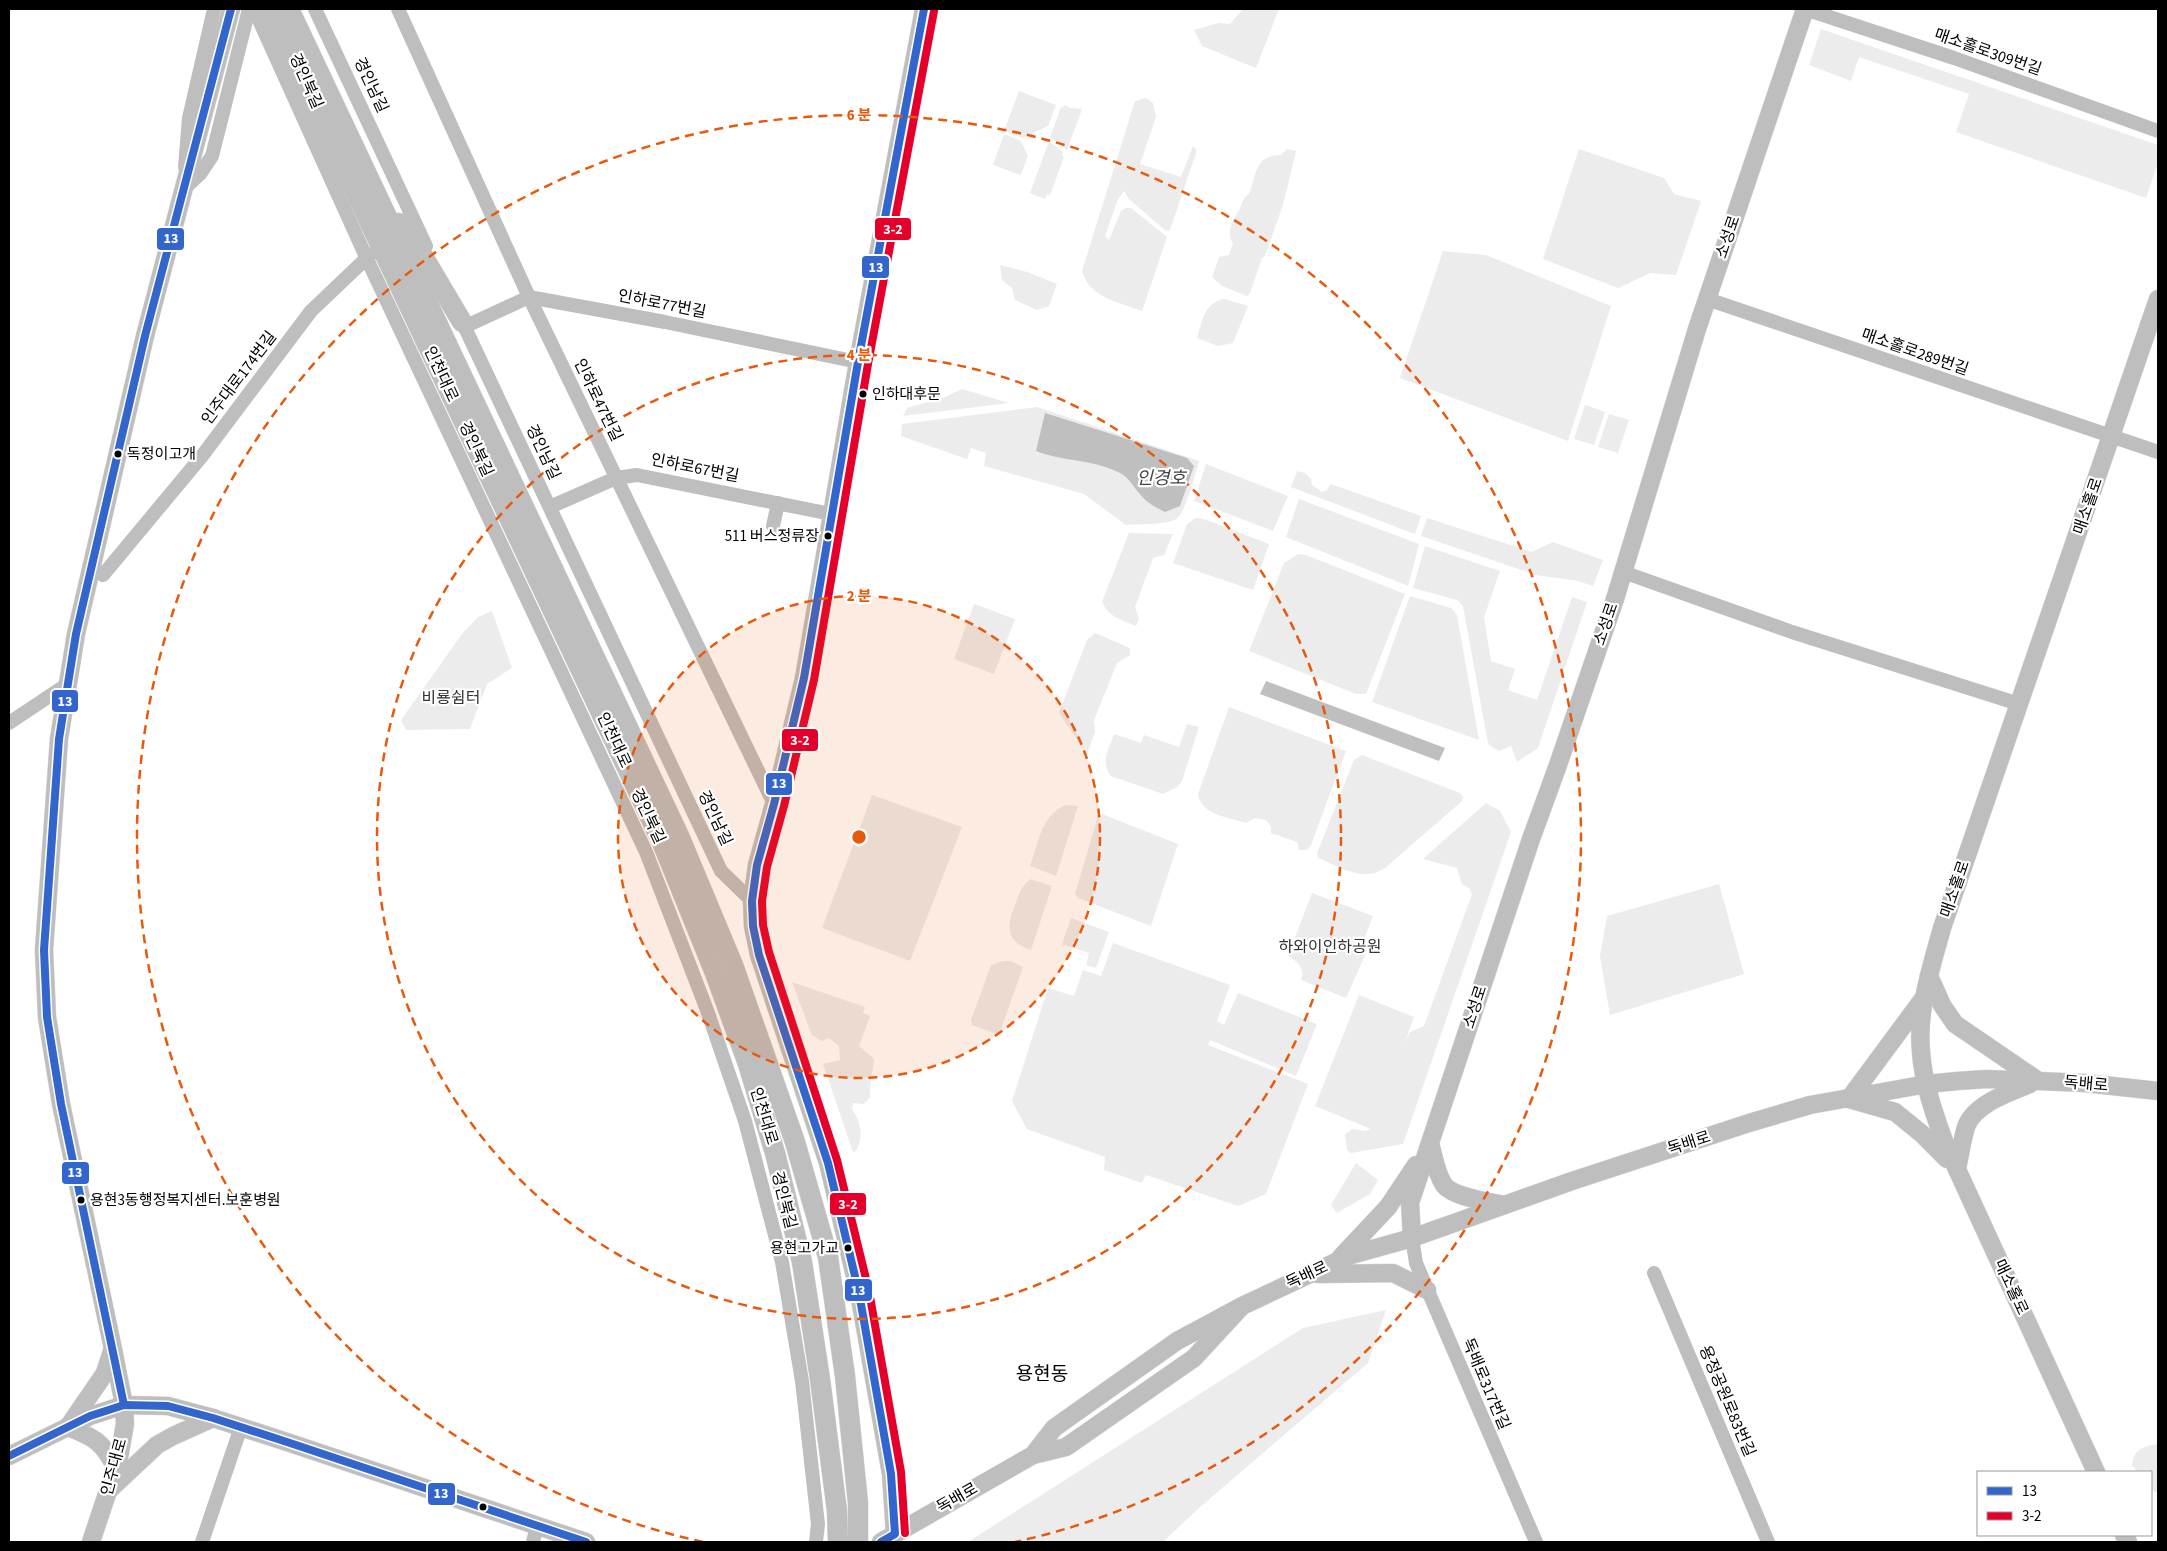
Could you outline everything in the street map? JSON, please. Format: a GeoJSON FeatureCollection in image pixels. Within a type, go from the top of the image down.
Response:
{"type":"FeatureCollection","features":[{"type":"Feature","properties":{"kind":"highway","name":"인천대로"},"geometry":{"type":"LineString","coordinates":[[269,9],[662,842],[716,973],[748,1064],[775,1153],[802,1262],[820,1379],[837,1512],[838,1542]]}},
{"type":"Feature","properties":{"kind":"highway","name":"인천대로"},"geometry":{"type":"LineString","coordinates":[[289,9],[680,838],[732,965],[795,1142],[828,1257],[845,1376],[858,1503],[858,1542]]}},
{"type":"Feature","properties":{"kind":"highway"},"geometry":{"type":"LineString","coordinates":[[381,203],[411,236],[463,324]]}},
{"type":"Feature","properties":{"kind":"main road","name":"인주대로"},"geometry":{"type":"LineString","coordinates":[[91,1542],[116,1468],[125,1424],[124,1404],[61,1104],[47,1017],[44,950],[58,739],[66,685],[86,590],[97,571],[145,336],[231,9]]}},
{"type":"Feature","properties":{"kind":"main road"},"geometry":{"type":"LineString","coordinates":[[890,1539],[891,1474],[859,1293],[828,1164],[759,955],[753,926],[752,901],[757,865],[774,804],[804,678],[858,362],[924,9]]}},
{"type":"Feature","properties":{"kind":"main road","name":"소성로"},"geometry":{"type":"LineString","coordinates":[[1412,1238],[1410,1204],[1531,839],[1623,572],[1707,299],[1805,9]]}},
{"type":"Feature","properties":{"kind":"main road","name":"매소홀로"},"geometry":{"type":"LineString","coordinates":[[2096,1471],[1957,1169],[1936,1119],[1921,1052],[1925,996],[1942,928],[2158,299]]}},
{"type":"Feature","properties":{"kind":"main road"},"geometry":{"type":"LineString","coordinates":[[1930,976],[1942,1005],[1955,1024],[2038,1081]]}},
{"type":"Feature","properties":{"kind":"main road"},"geometry":{"type":"LineString","coordinates":[[1925,996],[1849,1099],[1896,1112],[1922,1134],[1957,1169]]}},
{"type":"Feature","properties":{"kind":"main road","name":"독배로"},"geometry":{"type":"LineString","coordinates":[[1033,1455],[1054,1428],[1177,1340],[1242,1306],[1337,1261],[1351,1255],[1412,1238],[1749,1123],[1810,1105],[1927,1084],[1987,1079],[2085,1083],[2158,1091]]}},
{"type":"Feature","properties":{"kind":"main road"},"geometry":{"type":"LineString","coordinates":[[1957,1169],[1967,1124],[1981,1108],[1999,1096],[2038,1081]]}},
{"type":"Feature","properties":{"kind":"main road"},"geometry":{"type":"LineString","coordinates":[[1430,1143],[1437,1170],[1448,1190],[1504,1206]]}},
{"type":"Feature","properties":{"kind":"main road"},"geometry":{"type":"LineString","coordinates":[[1337,1261],[1388,1207],[1430,1143]]}},
{"type":"Feature","properties":{"kind":"main road"},"geometry":{"type":"LineString","coordinates":[[1310,1274],[1393,1273],[1427,1290]]}},
{"type":"Feature","properties":{"kind":"main road","name":"독배로"},"geometry":{"type":"LineString","coordinates":[[890,1539],[1033,1455],[1066,1447],[1194,1358],[1242,1306]]}},
{"type":"Feature","properties":{"kind":"main road"},"geometry":{"type":"LineString","coordinates":[[68,1427],[105,1373],[113,1349]]}},
{"type":"Feature","properties":{"kind":"main road"},"geometry":{"type":"LineString","coordinates":[[9,1456],[90,1416],[124,1404],[168,1406],[240,1427],[535,1534],[586,1542]]}},
{"type":"Feature","properties":{"kind":"main road"},"geometry":{"type":"LineString","coordinates":[[108,1490],[157,1445],[213,1418]]}},
{"type":"Feature","properties":{"kind":"main road"},"geometry":{"type":"LineString","coordinates":[[68,1427],[88,1435],[107,1449],[116,1468]]}},
{"type":"Feature","properties":{"kind":"street"},"geometry":{"type":"LineString","coordinates":[[184,189],[185,149],[189,118],[214,9]]}},
{"type":"Feature","properties":{"kind":"street"},"geometry":{"type":"LineString","coordinates":[[184,189],[200,174],[212,156],[249,9]]}},
{"type":"Feature","properties":{"kind":"street","name":"경인북길"},"geometry":{"type":"LineString","coordinates":[[254,9],[646,852],[708,1010],[745,1121],[782,1262],[802,1381],[818,1524],[816,1542]]}},
{"type":"Feature","properties":{"kind":"street","name":"경인남길"},"geometry":{"type":"LineString","coordinates":[[315,9],[721,872],[752,901]]}},
{"type":"Feature","properties":{"kind":"street","name":"인하로47번길"},"geometry":{"type":"LineString","coordinates":[[398,9],[529,297],[774,804]]}},
{"type":"Feature","properties":{"kind":"street","name":"매소홀로309번길"},"geometry":{"type":"LineString","coordinates":[[1805,9],[1954,58],[2158,131]]}},
{"type":"Feature","properties":{"kind":"street","name":"인주대로174번길"},"geometry":{"type":"LineString","coordinates":[[97,571],[202,456],[311,311],[369,256]]}},
{"type":"Feature","properties":{"kind":"street"},"geometry":{"type":"LineString","coordinates":[[463,324],[529,297]]}},
{"type":"Feature","properties":{"kind":"street","name":"인하로77번길"},"geometry":{"type":"LineString","coordinates":[[529,297],[665,322],[858,362]]}},
{"type":"Feature","properties":{"kind":"street","name":"매소홀로289번길"},"geometry":{"type":"LineString","coordinates":[[1707,299],[2158,452]]}},
{"type":"Feature","properties":{"kind":"street","name":"인하로67번길"},"geometry":{"type":"LineString","coordinates":[[550,507],[616,478],[637,474],[831,514]]}},
{"type":"Feature","properties":{"kind":"street"},"geometry":{"type":"LineString","coordinates":[[773,526],[778,503]]}},
{"type":"Feature","properties":{"kind":"street"},"geometry":{"type":"LineString","coordinates":[[1623,572],[1792,632],[2019,704]]}},
{"type":"Feature","properties":{"kind":"street"},"geometry":{"type":"LineString","coordinates":[[9,723],[66,685]]}},
{"type":"Feature","properties":{"kind":"street","name":"독배로317번길"},"geometry":{"type":"LineString","coordinates":[[1412,1238],[1416,1263],[1427,1290],[1536,1542]]}},
{"type":"Feature","properties":{"kind":"street","name":"용정공원로83번길"},"geometry":{"type":"LineString","coordinates":[[1654,1273],[1768,1542]]}},
{"type":"Feature","properties":{"kind":"street"},"geometry":{"type":"LineString","coordinates":[[202,1542],[240,1427]]}},
{"type":"Feature","properties":{"kind":"green space"},"geometry":{"type":"Polygon","coordinates":[[[1243,9],[1279,9],[1256,68],[1202,46],[1194,30],[1219,23],[1230,24],[1243,9]]]}},
{"type":"Feature","properties":{"kind":"green space"},"geometry":{"type":"Polygon","coordinates":[[[1821,29],[2158,145],[2158,163],[2146,198],[1956,132],[1969,94],[1859,57],[1851,81],[1809,65],[1821,29]]]}},
{"type":"Feature","properties":{"kind":"green space"},"geometry":{"type":"Polygon","coordinates":[[[1019,91],[1056,105],[1048,126],[1023,138],[1004,131],[1019,91]]]}},
{"type":"Feature","properties":{"kind":"green space"},"geometry":{"type":"Polygon","coordinates":[[[1146,98],[1153,103],[1156,117],[1140,164],[1181,177],[1193,146],[1196,149],[1196,153],[1170,230],[1166,231],[1129,199],[1124,191],[1118,199],[1105,236],[1109,240],[1121,211],[1131,208],[1167,237],[1142,311],[1115,302],[1098,293],[1091,287],[1082,271],[1135,101],[1146,98]]]}},
{"type":"Feature","properties":{"kind":"green space"},"geometry":{"type":"Polygon","coordinates":[[[1064,105],[1082,109],[1067,150],[1050,137],[1061,107],[1063,108],[1064,105]]]}},
{"type":"Feature","properties":{"kind":"green space"},"geometry":{"type":"Polygon","coordinates":[[[1004,134],[1021,141],[1028,156],[1021,175],[993,165],[1004,134]]]}},
{"type":"Feature","properties":{"kind":"green space"},"geometry":{"type":"Polygon","coordinates":[[[1049,141],[1063,152],[1062,156],[1064,157],[1050,195],[1047,194],[1045,199],[1030,193],[1049,141]]]}},
{"type":"Feature","properties":{"kind":"green space"},"geometry":{"type":"Polygon","coordinates":[[[1287,149],[1296,151],[1283,205],[1265,256],[1262,258],[1250,293],[1247,296],[1222,286],[1212,277],[1219,257],[1229,255],[1233,244],[1230,235],[1231,227],[1244,199],[1249,194],[1258,167],[1266,158],[1281,155],[1287,149]]]}},
{"type":"Feature","properties":{"kind":"green space"},"geometry":{"type":"Polygon","coordinates":[[[1579,149],[1664,178],[1674,194],[1701,201],[1676,275],[1650,273],[1618,288],[1543,259],[1579,149]]]}},
{"type":"Feature","properties":{"kind":"green space"},"geometry":{"type":"Polygon","coordinates":[[[1443,251],[1486,255],[1611,306],[1568,441],[1400,378],[1443,251]]]}},
{"type":"Feature","properties":{"kind":"green space"},"geometry":{"type":"Polygon","coordinates":[[[1000,265],[1027,272],[1057,284],[1049,306],[1037,310],[1015,300],[1012,288],[1002,280],[1000,265]]]}},
{"type":"Feature","properties":{"kind":"green space"},"geometry":{"type":"Polygon","coordinates":[[[1224,299],[1248,306],[1233,343],[1218,346],[1197,338],[1208,309],[1217,301],[1224,299]]]}},
{"type":"Feature","properties":{"kind":"green space"},"geometry":{"type":"Polygon","coordinates":[[[962,389],[1009,403],[903,416],[907,408],[945,397],[962,389]]]}},
{"type":"Feature","properties":{"kind":"green space"},"geometry":{"type":"Polygon","coordinates":[[[1585,405],[1605,412],[1594,445],[1574,439],[1585,405]]]}},
{"type":"Feature","properties":{"kind":"green space"},"geometry":{"type":"Polygon","coordinates":[[[1037,407],[1199,461],[1187,501],[1180,515],[1172,521],[1126,525],[1084,494],[984,466],[986,453],[971,448],[967,459],[901,436],[902,424],[1037,407]]]}},
{"type":"Feature","properties":{"kind":"green space"},"geometry":{"type":"Polygon","coordinates":[[[1609,414],[1629,420],[1618,453],[1598,447],[1609,414]]]}},
{"type":"Feature","properties":{"kind":"green space"},"geometry":{"type":"Polygon","coordinates":[[[1206,464],[1288,496],[1273,531],[1194,501],[1206,464]]]}},
{"type":"Feature","properties":{"kind":"green space"},"geometry":{"type":"Polygon","coordinates":[[[1297,471],[1305,473],[1311,479],[1312,485],[1322,492],[1327,490],[1331,484],[1421,516],[1415,534],[1291,487],[1297,471]]]}},
{"type":"Feature","properties":{"kind":"green space"},"geometry":{"type":"Polygon","coordinates":[[[1299,499],[1419,544],[1408,586],[1286,537],[1299,499]]]}},
{"type":"Feature","properties":{"kind":"green space"},"geometry":{"type":"Polygon","coordinates":[[[1196,518],[1204,519],[1269,544],[1253,590],[1173,563],[1187,524],[1196,518]]]}},
{"type":"Feature","properties":{"kind":"green space"},"geometry":{"type":"Polygon","coordinates":[[[1427,518],[1532,552],[1553,542],[1603,560],[1593,586],[1578,581],[1536,575],[1421,536],[1427,518]]]}},
{"type":"Feature","properties":{"kind":"green space"},"geometry":{"type":"Polygon","coordinates":[[[1129,533],[1173,534],[1164,555],[1153,558],[1135,607],[1139,619],[1136,626],[1112,615],[1102,602],[1129,533]]]}},
{"type":"Feature","properties":{"kind":"green space"},"geometry":{"type":"Polygon","coordinates":[[[1425,546],[1500,571],[1484,617],[1491,661],[1515,669],[1508,690],[1537,700],[1572,597],[1587,602],[1538,748],[1517,762],[1511,746],[1499,751],[1489,745],[1463,606],[1457,600],[1413,588],[1425,546]]]}},
{"type":"Feature","properties":{"kind":"green space"},"geometry":{"type":"Polygon","coordinates":[[[1298,554],[1306,555],[1405,594],[1366,694],[1356,694],[1249,651],[1284,563],[1298,554]]]}},
{"type":"Feature","properties":{"kind":"green space"},"geometry":{"type":"Polygon","coordinates":[[[1410,596],[1451,608],[1457,615],[1479,740],[1372,702],[1410,596]]]}},
{"type":"Feature","properties":{"kind":"green space"},"geometry":{"type":"Polygon","coordinates":[[[974,604],[1015,619],[994,674],[954,659],[974,604]]]}},
{"type":"Feature","properties":{"kind":"green space","name":"비룡쉼터"},"geometry":{"type":"Polygon","coordinates":[[[492,611],[512,668],[487,684],[470,729],[406,730],[401,720],[462,634],[478,617],[492,611]]]}},
{"type":"Feature","properties":{"kind":"green space"},"geometry":{"type":"Polygon","coordinates":[[[1095,633],[1130,648],[1130,655],[1117,663],[1094,720],[1095,732],[1087,754],[1059,713],[1087,640],[1095,633]]]}},
{"type":"Feature","properties":{"kind":"green space"},"geometry":{"type":"Polygon","coordinates":[[[1229,707],[1346,751],[1311,845],[1307,850],[1299,850],[1297,842],[1271,833],[1271,827],[1266,820],[1255,818],[1246,823],[1224,817],[1204,807],[1200,801],[1198,794],[1229,707]]]}},
{"type":"Feature","properties":{"kind":"green space"},"geometry":{"type":"Polygon","coordinates":[[[1187,724],[1199,727],[1182,781],[1177,787],[1163,794],[1111,776],[1106,766],[1106,761],[1114,734],[1141,743],[1144,735],[1179,747],[1187,724]]]}},
{"type":"Feature","properties":{"kind":"green space"},"geometry":{"type":"Polygon","coordinates":[[[1362,755],[1460,793],[1463,797],[1461,802],[1385,868],[1368,874],[1360,874],[1344,869],[1318,858],[1317,853],[1354,760],[1362,755]]]}},
{"type":"Feature","properties":{"kind":"green space"},"geometry":{"type":"Polygon","coordinates":[[[872,795],[962,827],[910,961],[822,928],[872,795]]]}},
{"type":"Feature","properties":{"kind":"green space"},"geometry":{"type":"Polygon","coordinates":[[[1486,803],[1500,811],[1511,832],[1403,1144],[1351,1153],[1347,1150],[1345,1134],[1353,1129],[1365,1131],[1371,1129],[1315,1106],[1359,995],[1414,1017],[1405,1042],[1410,1032],[1424,1026],[1472,894],[1469,888],[1462,884],[1457,868],[1423,859],[1486,803]]]}},
{"type":"Feature","properties":{"kind":"green space"},"geometry":{"type":"Polygon","coordinates":[[[1065,805],[1078,806],[1056,876],[1030,866],[1045,823],[1057,810],[1065,805]]]}},
{"type":"Feature","properties":{"kind":"green space"},"geometry":{"type":"Polygon","coordinates":[[[1102,814],[1178,844],[1151,926],[1078,898],[1075,894],[1098,816],[1102,814]]]}},
{"type":"Feature","properties":{"kind":"green space"},"geometry":{"type":"Polygon","coordinates":[[[1031,879],[1052,886],[1031,950],[1016,942],[1012,937],[1010,925],[1020,892],[1031,879]]]}},
{"type":"Feature","properties":{"kind":"green space"},"geometry":{"type":"Polygon","coordinates":[[[1719,884],[1744,974],[1610,1015],[1600,956],[1607,916],[1719,884]]]}},
{"type":"Feature","properties":{"kind":"green space","name":"하와이인하공원"},"geometry":{"type":"Polygon","coordinates":[[[1312,893],[1373,916],[1364,939],[1371,942],[1346,998],[1301,980],[1301,969],[1295,960],[1288,956],[1312,893]]]}},
{"type":"Feature","properties":{"kind":"green space"},"geometry":{"type":"Polygon","coordinates":[[[1071,918],[1109,932],[1096,968],[1086,965],[1089,953],[1062,944],[1071,918]]]}},
{"type":"Feature","properties":{"kind":"green space"},"geometry":{"type":"Polygon","coordinates":[[[1113,943],[1230,985],[1217,1021],[1224,1025],[1238,993],[1317,1024],[1296,1076],[1210,1040],[1208,1045],[1308,1084],[1266,1194],[1238,1206],[1146,1175],[1142,1183],[1104,1170],[1105,1157],[1027,1129],[1012,1101],[1048,988],[1074,996],[1083,970],[1101,976],[1113,943]]]}},
{"type":"Feature","properties":{"kind":"green space"},"geometry":{"type":"Polygon","coordinates":[[[1003,961],[1011,961],[1023,967],[999,1035],[972,1025],[971,1020],[991,965],[1003,961]]]}},
{"type":"Feature","properties":{"kind":"green space"},"geometry":{"type":"Polygon","coordinates":[[[792,982],[865,1007],[863,1013],[870,1016],[859,1046],[874,1059],[874,1064],[870,1097],[864,1104],[853,1103],[852,1109],[858,1119],[861,1134],[856,1151],[853,1152],[823,1064],[840,1060],[839,1046],[829,1038],[822,1041],[812,1035],[792,982]]]}},
{"type":"Feature","properties":{"kind":"green space"},"geometry":{"type":"Polygon","coordinates":[[[1356,1163],[1378,1180],[1370,1194],[1337,1213],[1331,1205],[1356,1163]]]}},
{"type":"Feature","properties":{"kind":"green space"},"geometry":{"type":"Polygon","coordinates":[[[1386,1310],[1368,1363],[1199,1508],[1163,1542],[968,1542],[1303,1328],[1386,1310]]]}},
{"type":"Feature","properties":{"kind":"green space"},"geometry":{"type":"Polygon","coordinates":[[[2157,1444],[2158,1491],[2156,1492],[2152,1490],[2152,1471],[2138,1471],[2132,1466],[2136,1453],[2147,1446],[2157,1444]]]}},
{"type":"Feature","properties":{"kind":"water","name":"인경호"},"geometry":{"type":"Polygon","coordinates":[[[1045,413],[1187,458],[1194,466],[1180,506],[1165,512],[1145,500],[1127,478],[1112,469],[1036,451],[1045,413]]]}},
{"type":"Feature","properties":{"kind":"water"},"geometry":{"type":"Polygon","coordinates":[[[1266,681],[1445,748],[1439,761],[1260,694],[1266,681]]]}},
{"type":"Feature","properties":{"kind":"transit line","name":"13"},"geometry":{"type":"LineString","coordinates":[[124,1405],[61,1104],[47,1017],[44,950],[59,739],[76,634],[145,336],[231,9]]}},
{"type":"Feature","properties":{"kind":"transit line","name":"13"},"geometry":{"type":"LineString","coordinates":[[881,1542],[895,1534],[891,1474],[859,1293],[828,1163],[759,955],[753,926],[752,901],[757,865],[774,804],[804,678],[858,362],[924,9]]}},
{"type":"Feature","properties":{"kind":"transit line","name":"3-2"},"geometry":{"type":"LineString","coordinates":[[905,1533],[901,1472],[869,1291],[837,1160],[769,952],[763,925],[762,901],[767,867],[784,806],[814,680],[868,364],[934,11]]}},
{"type":"Feature","properties":{"kind":"transit line","name":"13"},"geometry":{"type":"LineString","coordinates":[[9,1456],[90,1416],[124,1405],[168,1406],[213,1418],[290,1443],[586,1542]]}},
{"type":"Feature","properties":{"kind":"place","name":"인하대후문"},"geometry":{"type":"Point","coordinates":[863,394]}},
{"type":"Feature","properties":{"kind":"place","name":"독정이고개"},"geometry":{"type":"Point","coordinates":[118,454]}},
{"type":"Feature","properties":{"kind":"place","name":"511 버스정류장"},"geometry":{"type":"Point","coordinates":[828,536]}},
{"type":"Feature","properties":{"kind":"place","name":"용현3동행정복지센터.보훈병원"},"geometry":{"type":"Point","coordinates":[81,1200]}},
{"type":"Feature","properties":{"kind":"place","name":"용현고가교"},"geometry":{"type":"Point","coordinates":[848,1248]}},
{"type":"Feature","properties":{"kind":"district","name":"용현동"},"geometry":{"type":"Point","coordinates":[1042,1374]}}]}
